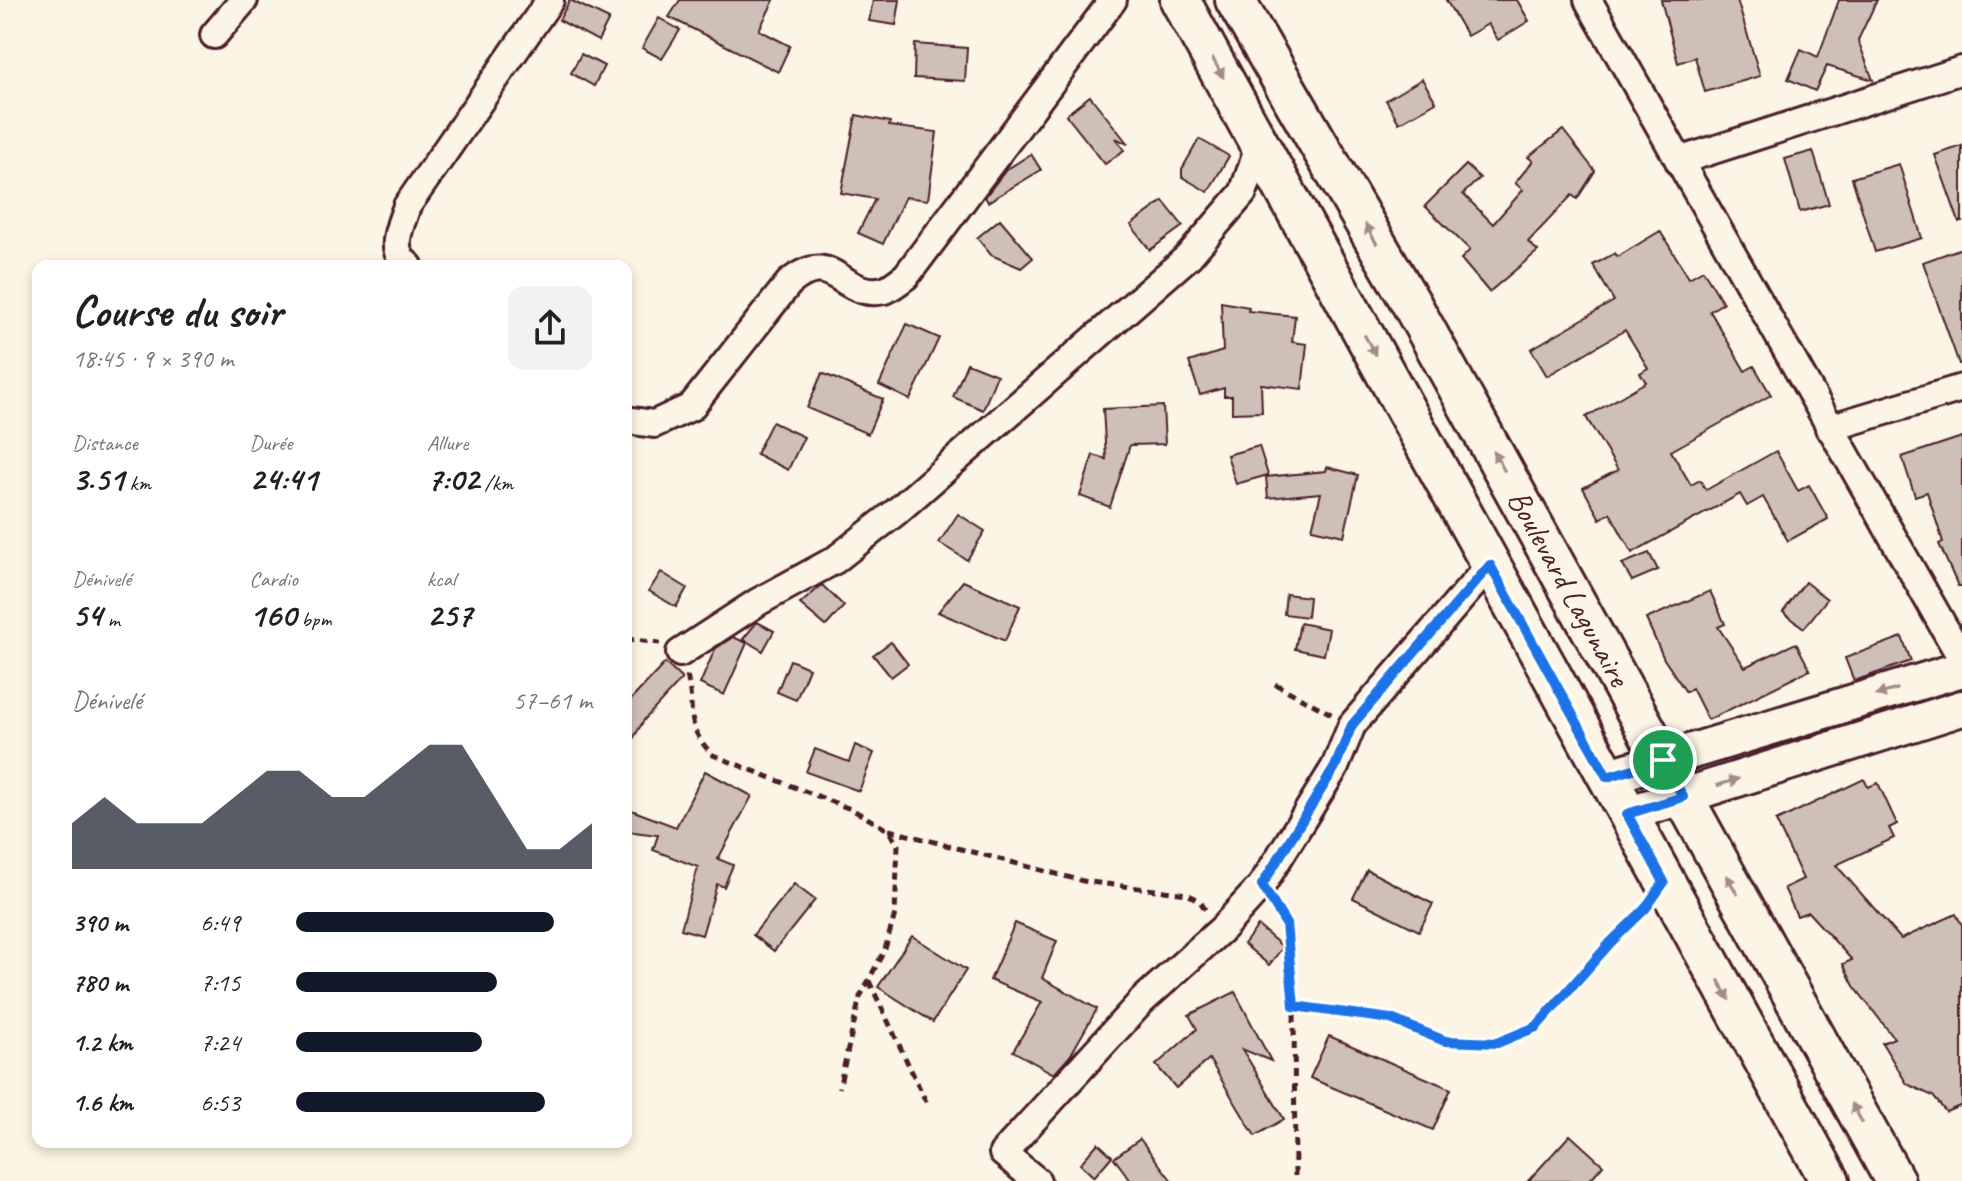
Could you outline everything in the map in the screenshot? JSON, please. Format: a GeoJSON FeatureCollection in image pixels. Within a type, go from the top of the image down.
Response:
{"type":"FeatureCollection","features":[{"type":"Feature","properties":{"kind":"main road","name":"Boulevard Lagunaire"},"geometry":{"type":"LineString","coordinates":[[1180,0],[1830,1181]]}},
{"type":"Feature","properties":{"kind":"main road","name":"Boulevard Lagunaire"},"geometry":{"type":"LineString","coordinates":[[1235,0],[1411,303],[1895,1181]]}},
{"type":"Feature","properties":{"kind":"street"},"geometry":{"type":"LineString","coordinates":[[214,35],[244,0]]}},
{"type":"Feature","properties":{"kind":"street"},"geometry":{"type":"LineString","coordinates":[[400,260],[395,243],[407,206],[550,0]]}},
{"type":"Feature","properties":{"kind":"street"},"geometry":{"type":"LineString","coordinates":[[632,421],[654,424],[691,407],[789,283],[806,269],[823,268],[862,290],[885,290],[906,276],[1113,0]]}},
{"type":"Feature","properties":{"kind":"street"},"geometry":{"type":"LineString","coordinates":[[1588,0],[1962,659]]}},
{"type":"Feature","properties":{"kind":"street"},"geometry":{"type":"LineString","coordinates":[[1679,161],[1962,70]]}},
{"type":"Feature","properties":{"kind":"street"},"geometry":{"type":"LineString","coordinates":[[680,653],[758,602],[835,560],[896,512],[1142,298],[1189,256],[1243,193],[1260,144]]}},
{"type":"Feature","properties":{"kind":"street"},"geometry":{"type":"LineString","coordinates":[[1829,428],[1962,388]]}},
{"type":"Feature","properties":{"kind":"street"},"geometry":{"type":"LineString","coordinates":[[1037,1181],[1003,1153],[1142,1001],[1222,929],[1262,885],[1335,767],[1352,725],[1490,565]]}},
{"type":"Feature","properties":{"kind":"street"},"geometry":{"type":"LineString","coordinates":[[1607,777],[1962,669]]}},
{"type":"Feature","properties":{"kind":"street"},"geometry":{"type":"LineString","coordinates":[[1627,814],[1962,708]]}},
{"type":"Feature","properties":{"kind":"path"},"geometry":{"type":"LineString","coordinates":[[632,639],[654,640],[680,653],[696,738],[713,755],[853,810],[888,830],[1083,881],[1187,894],[1199,900],[1222,929]]}},
{"type":"Feature","properties":{"kind":"path"},"geometry":{"type":"LineString","coordinates":[[1275,684],[1352,725]]}},
{"type":"Feature","properties":{"kind":"path"},"geometry":{"type":"LineString","coordinates":[[839,1088],[860,997],[885,949],[895,914],[898,845],[888,830]]}},
{"type":"Feature","properties":{"kind":"path"},"geometry":{"type":"LineString","coordinates":[[1294,1006],[1391,1019],[1445,1041],[1497,1043],[1536,1027],[1611,942],[1645,909],[1664,882]]}},
{"type":"Feature","properties":{"kind":"path"},"geometry":{"type":"LineString","coordinates":[[1262,885],[1286,924],[1294,1006],[1295,1181]]}},
{"type":"Feature","properties":{"kind":"path"},"geometry":{"type":"LineString","coordinates":[[868,980],[928,1106]]}},
{"type":"Feature","properties":{"kind":"building"},"geometry":{"type":"Polygon","coordinates":[[[570,0],[609,19],[598,41],[559,20],[570,0]]]}},
{"type":"Feature","properties":{"kind":"building"},"geometry":{"type":"Polygon","coordinates":[[[680,0],[774,0],[759,30],[790,46],[778,72],[669,17],[680,0]]]}},
{"type":"Feature","properties":{"kind":"building"},"geometry":{"type":"Polygon","coordinates":[[[873,0],[900,0],[896,25],[869,21],[873,0]]]}},
{"type":"Feature","properties":{"kind":"building"},"geometry":{"type":"Polygon","coordinates":[[[1446,0],[1517,0],[1529,21],[1498,40],[1488,24],[1467,36],[1446,0]]]}},
{"type":"Feature","properties":{"kind":"building"},"geometry":{"type":"Polygon","coordinates":[[[1661,0],[1737,0],[1760,76],[1705,92],[1695,57],[1678,63],[1661,0]]]}},
{"type":"Feature","properties":{"kind":"building"},"geometry":{"type":"Polygon","coordinates":[[[1839,0],[1877,0],[1858,40],[1873,80],[1827,66],[1815,91],[1788,79],[1801,49],[1818,57],[1839,0]]]}},
{"type":"Feature","properties":{"kind":"building"},"geometry":{"type":"Polygon","coordinates":[[[659,18],[680,30],[662,59],[642,48],[659,18]]]}},
{"type":"Feature","properties":{"kind":"building"},"geometry":{"type":"Polygon","coordinates":[[[915,44],[967,48],[965,81],[914,78],[915,44]]]}},
{"type":"Feature","properties":{"kind":"building"},"geometry":{"type":"Polygon","coordinates":[[[581,54],[604,66],[594,86],[571,73],[581,54]]]}},
{"type":"Feature","properties":{"kind":"building"},"geometry":{"type":"Polygon","coordinates":[[[1422,79],[1436,102],[1399,123],[1386,100],[1422,79]]]}},
{"type":"Feature","properties":{"kind":"building"},"geometry":{"type":"Polygon","coordinates":[[[1090,96],[1128,144],[1115,138],[1124,150],[1105,164],[1066,115],[1090,96]]]}},
{"type":"Feature","properties":{"kind":"building"},"geometry":{"type":"Polygon","coordinates":[[[856,115],[890,122],[889,126],[937,132],[928,200],[905,197],[883,244],[858,233],[875,199],[841,193],[856,115]]]}},
{"type":"Feature","properties":{"kind":"building"},"geometry":{"type":"Polygon","coordinates":[[[1563,130],[1595,171],[1577,199],[1572,195],[1528,242],[1538,251],[1489,292],[1461,259],[1470,250],[1425,206],[1466,165],[1480,178],[1463,194],[1493,224],[1523,190],[1515,183],[1533,161],[1528,157],[1563,130]]]}},
{"type":"Feature","properties":{"kind":"building"},"geometry":{"type":"Polygon","coordinates":[[[1199,139],[1229,156],[1208,192],[1182,177],[1182,169],[1199,139]]]}},
{"type":"Feature","properties":{"kind":"building"},"geometry":{"type":"Polygon","coordinates":[[[1962,146],[1962,222],[1959,222],[1935,155],[1962,146]]]}},
{"type":"Feature","properties":{"kind":"building"},"geometry":{"type":"Polygon","coordinates":[[[1813,151],[1829,204],[1800,212],[1785,159],[1813,151]]]}},
{"type":"Feature","properties":{"kind":"building"},"geometry":{"type":"Polygon","coordinates":[[[1031,154],[1041,170],[988,202],[985,197],[1006,170],[1031,154]]]}},
{"type":"Feature","properties":{"kind":"building"},"geometry":{"type":"Polygon","coordinates":[[[1899,164],[1922,238],[1875,252],[1852,178],[1899,164]]]}},
{"type":"Feature","properties":{"kind":"building"},"geometry":{"type":"Polygon","coordinates":[[[1163,201],[1183,226],[1150,250],[1131,225],[1163,201]]]}},
{"type":"Feature","properties":{"kind":"building"},"geometry":{"type":"Polygon","coordinates":[[[1000,219],[1033,258],[1021,268],[991,255],[977,238],[1000,219]]]}},
{"type":"Feature","properties":{"kind":"building"},"geometry":{"type":"Polygon","coordinates":[[[1660,231],[1689,278],[1703,270],[1723,303],[1710,311],[1745,371],[1754,366],[1771,395],[1671,451],[1691,485],[1700,480],[1706,490],[1776,451],[1798,491],[1809,485],[1828,519],[1788,541],[1763,497],[1747,506],[1740,494],[1632,553],[1610,513],[1600,519],[1583,488],[1618,470],[1586,417],[1646,382],[1640,373],[1648,368],[1625,330],[1547,376],[1531,349],[1614,301],[1593,265],[1615,253],[1617,257],[1660,231]]]}},
{"type":"Feature","properties":{"kind":"building"},"geometry":{"type":"Polygon","coordinates":[[[1962,248],[1962,364],[1959,364],[1923,262],[1962,248]]]}},
{"type":"Feature","properties":{"kind":"building"},"geometry":{"type":"Polygon","coordinates":[[[1221,302],[1249,307],[1248,311],[1295,316],[1292,342],[1307,344],[1302,389],[1261,384],[1262,412],[1232,413],[1232,396],[1224,396],[1224,388],[1200,395],[1189,362],[1223,351],[1221,302]]]}},
{"type":"Feature","properties":{"kind":"building"},"geometry":{"type":"Polygon","coordinates":[[[907,324],[939,338],[910,400],[879,385],[907,324]]]}},
{"type":"Feature","properties":{"kind":"building"},"geometry":{"type":"Polygon","coordinates":[[[967,363],[997,375],[983,410],[953,397],[967,363]]]}},
{"type":"Feature","properties":{"kind":"building"},"geometry":{"type":"Polygon","coordinates":[[[822,373],[883,399],[868,434],[807,408],[822,373]]]}},
{"type":"Feature","properties":{"kind":"building"},"geometry":{"type":"Polygon","coordinates":[[[1163,406],[1165,444],[1130,445],[1110,507],[1080,496],[1093,455],[1106,459],[1103,409],[1163,406]]]}},
{"type":"Feature","properties":{"kind":"building"},"geometry":{"type":"Polygon","coordinates":[[[772,422],[804,437],[788,470],[756,454],[772,422]]]}},
{"type":"Feature","properties":{"kind":"building"},"geometry":{"type":"Polygon","coordinates":[[[1962,437],[1962,586],[1958,586],[1939,544],[1943,542],[1927,492],[1915,496],[1902,457],[1962,437]]]}},
{"type":"Feature","properties":{"kind":"building"},"geometry":{"type":"Polygon","coordinates":[[[1259,446],[1268,475],[1236,484],[1227,455],[1259,446]]]}},
{"type":"Feature","properties":{"kind":"building"},"geometry":{"type":"Polygon","coordinates":[[[1327,467],[1358,475],[1344,536],[1312,529],[1321,493],[1268,498],[1266,477],[1326,471],[1327,467]]]}},
{"type":"Feature","properties":{"kind":"building"},"geometry":{"type":"Polygon","coordinates":[[[958,514],[985,531],[967,560],[939,543],[958,514]]]}},
{"type":"Feature","properties":{"kind":"building"},"geometry":{"type":"Polygon","coordinates":[[[1649,553],[1658,570],[1632,581],[1622,564],[1649,553]]]}},
{"type":"Feature","properties":{"kind":"building"},"geometry":{"type":"Polygon","coordinates":[[[661,572],[687,588],[676,607],[649,591],[661,572]]]}},
{"type":"Feature","properties":{"kind":"building"},"geometry":{"type":"Polygon","coordinates":[[[963,581],[1020,606],[1005,641],[938,612],[963,581]]]}},
{"type":"Feature","properties":{"kind":"building"},"geometry":{"type":"Polygon","coordinates":[[[1805,582],[1827,599],[1804,628],[1783,612],[1805,582]]]}},
{"type":"Feature","properties":{"kind":"building"},"geometry":{"type":"Polygon","coordinates":[[[822,585],[844,606],[826,626],[800,604],[822,585]]]}},
{"type":"Feature","properties":{"kind":"building"},"geometry":{"type":"Polygon","coordinates":[[[1710,591],[1725,624],[1718,627],[1745,667],[1796,643],[1810,670],[1708,720],[1692,688],[1686,692],[1664,659],[1646,619],[1710,591]]]}},
{"type":"Feature","properties":{"kind":"building"},"geometry":{"type":"Polygon","coordinates":[[[1286,594],[1309,597],[1307,617],[1284,614],[1286,594]]]}},
{"type":"Feature","properties":{"kind":"building"},"geometry":{"type":"Polygon","coordinates":[[[757,622],[774,631],[763,651],[743,639],[757,622]]]}},
{"type":"Feature","properties":{"kind":"building"},"geometry":{"type":"Polygon","coordinates":[[[1300,623],[1329,629],[1324,655],[1295,649],[1300,623]]]}},
{"type":"Feature","properties":{"kind":"building"},"geometry":{"type":"Polygon","coordinates":[[[733,637],[747,643],[724,695],[700,684],[715,649],[733,637]]]}},
{"type":"Feature","properties":{"kind":"building"},"geometry":{"type":"Polygon","coordinates":[[[1902,637],[1911,661],[1854,681],[1845,658],[1902,637]]]}},
{"type":"Feature","properties":{"kind":"building"},"geometry":{"type":"Polygon","coordinates":[[[891,642],[908,664],[891,677],[873,655],[891,642]]]}},
{"type":"Feature","properties":{"kind":"building"},"geometry":{"type":"Polygon","coordinates":[[[790,660],[809,668],[796,700],[777,692],[790,660]]]}},
{"type":"Feature","properties":{"kind":"building"},"geometry":{"type":"Polygon","coordinates":[[[665,663],[682,679],[644,720],[632,741],[632,699],[665,663]]]}},
{"type":"Feature","properties":{"kind":"building"},"geometry":{"type":"Polygon","coordinates":[[[855,745],[874,753],[859,791],[806,772],[815,749],[849,762],[855,745]]]}},
{"type":"Feature","properties":{"kind":"building"},"geometry":{"type":"Polygon","coordinates":[[[705,771],[752,796],[718,859],[733,865],[724,887],[717,884],[702,935],[681,929],[698,867],[653,850],[658,835],[632,832],[632,810],[676,827],[705,771]]]}},
{"type":"Feature","properties":{"kind":"building"},"geometry":{"type":"Polygon","coordinates":[[[1864,779],[1868,787],[1878,783],[1897,824],[1889,828],[1894,838],[1836,865],[1901,939],[1956,914],[1962,925],[1962,1105],[1946,1112],[1933,1096],[1907,1084],[1882,1043],[1894,1038],[1854,986],[1843,964],[1852,960],[1808,912],[1797,916],[1784,888],[1803,879],[1776,821],[1864,779]]]}},
{"type":"Feature","properties":{"kind":"building"},"geometry":{"type":"Polygon","coordinates":[[[1367,870],[1433,904],[1419,931],[1353,898],[1367,870]]]}},
{"type":"Feature","properties":{"kind":"building"},"geometry":{"type":"Polygon","coordinates":[[[794,884],[815,900],[774,951],[753,935],[794,884]]]}},
{"type":"Feature","properties":{"kind":"building"},"geometry":{"type":"Polygon","coordinates":[[[1015,923],[1057,941],[1042,978],[1097,1009],[1070,1056],[1054,1074],[1013,1051],[1042,1002],[990,980],[1015,923]]]}},
{"type":"Feature","properties":{"kind":"building"},"geometry":{"type":"Polygon","coordinates":[[[1258,926],[1283,947],[1269,965],[1244,944],[1258,926]]]}},
{"type":"Feature","properties":{"kind":"building"},"geometry":{"type":"Polygon","coordinates":[[[912,936],[966,970],[933,1022],[878,987],[912,936]]]}},
{"type":"Feature","properties":{"kind":"building"},"geometry":{"type":"Polygon","coordinates":[[[1235,992],[1271,1061],[1242,1049],[1284,1119],[1255,1136],[1209,1059],[1176,1088],[1156,1065],[1197,1029],[1189,1015],[1235,992]]]}},
{"type":"Feature","properties":{"kind":"building"},"geometry":{"type":"Polygon","coordinates":[[[1329,1036],[1451,1089],[1433,1130],[1310,1078],[1329,1036]]]}},
{"type":"Feature","properties":{"kind":"building"},"geometry":{"type":"Polygon","coordinates":[[[1570,1135],[1603,1165],[1589,1181],[1528,1181],[1570,1135]]]}},
{"type":"Feature","properties":{"kind":"building"},"geometry":{"type":"Polygon","coordinates":[[[1140,1139],[1172,1181],[1131,1181],[1114,1158],[1140,1139]]]}},
{"type":"Feature","properties":{"kind":"building"},"geometry":{"type":"Polygon","coordinates":[[[1098,1143],[1112,1156],[1094,1177],[1080,1164],[1098,1143]]]}},
{"type":"Feature","properties":{"kind":"route"},"geometry":{"type":"LineString","coordinates":[[1490,565],[1607,777],[1663,760],[1683,797],[1627,814],[1664,882],[1645,909],[1611,942],[1536,1027],[1497,1043],[1445,1041],[1391,1019],[1294,1006],[1286,924],[1262,885],[1335,767],[1352,725],[1490,565]]}}]}
